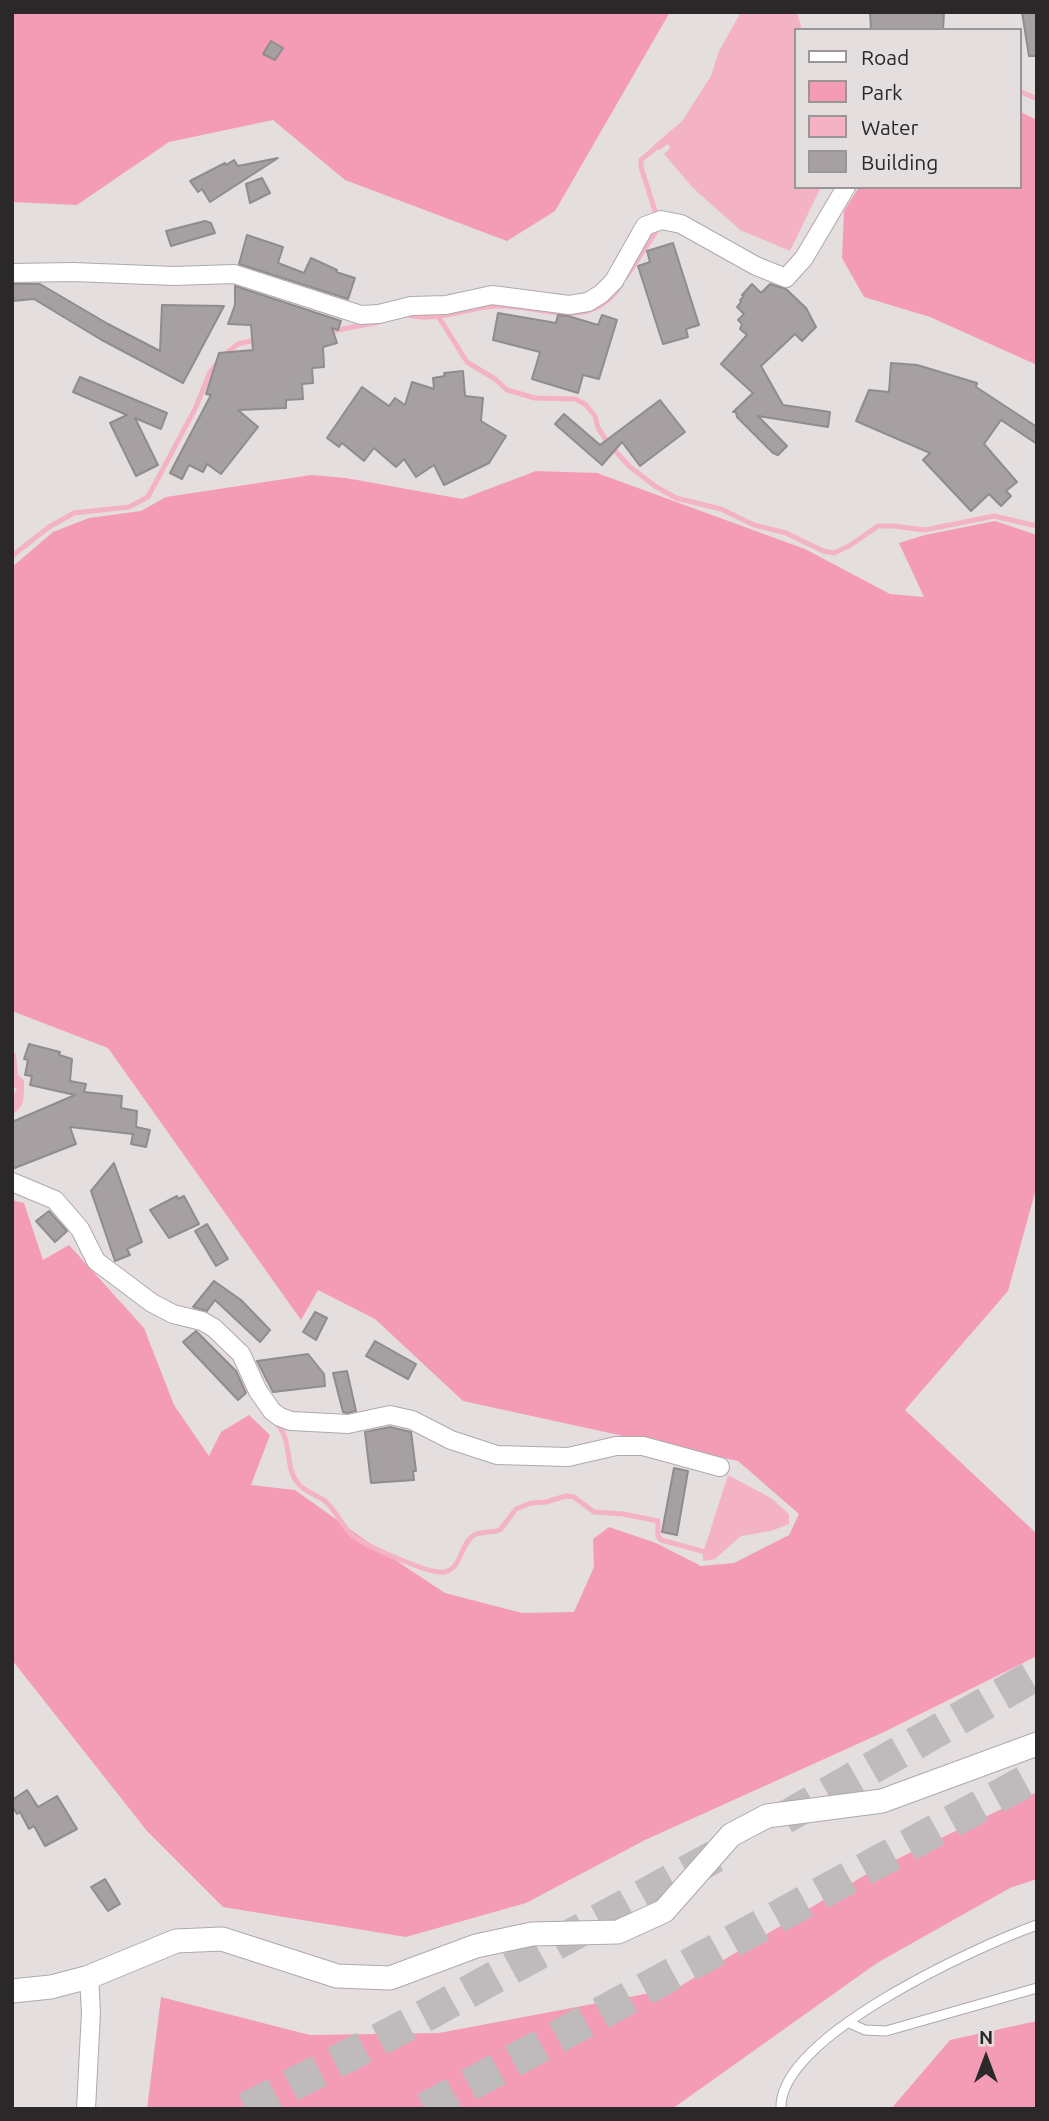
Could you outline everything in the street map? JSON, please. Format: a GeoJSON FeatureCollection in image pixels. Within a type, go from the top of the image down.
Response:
{"type":"FeatureCollection","features":[{"type":"Feature","properties":{"kind":"street"},"geometry":{"type":"LineString","coordinates":[[12,273],[234,274],[361,315],[379,314],[411,306],[446,305],[492,295],[569,305],[588,302],[614,281],[640,234],[655,221],[681,224],[755,266],[786,278],[804,258],[845,189]]}},
{"type":"Feature","properties":{"kind":"street"},"geometry":{"type":"LineString","coordinates":[[12,1182],[55,1200],[80,1229],[96,1261],[152,1303],[173,1314],[202,1321],[214,1328],[240,1354],[258,1391],[280,1418],[348,1424],[390,1415],[412,1420],[451,1440],[497,1455],[568,1457],[616,1446],[643,1446],[720,1467]]}},
{"type":"Feature","properties":{"kind":"street"},"geometry":{"type":"LineString","coordinates":[[12,1991],[51,1987],[89,1977],[176,1941],[222,1939],[337,1976],[390,1978],[476,1946],[532,1934],[618,1932],[664,1911],[731,1835],[767,1816],[882,1801],[1037,1744]]}},
{"type":"Feature","properties":{"kind":"street"},"geometry":{"type":"LineString","coordinates":[[86,2109],[91,2012],[89,1977]]}},
{"type":"Feature","properties":{"kind":"lane"},"geometry":{"type":"LineString","coordinates":[[781,2109],[780,2098],[793,2075],[821,2043],[920,1977],[1037,1925]]}},
{"type":"Feature","properties":{"kind":"lane"},"geometry":{"type":"LineString","coordinates":[[849,2023],[865,2030],[886,2031],[1037,1988]]}},
{"type":"Feature","properties":{"kind":"green space"},"geometry":{"type":"Polygon","coordinates":[[[12,12],[670,12],[555,211],[507,241],[345,180],[273,120],[169,142],[77,205],[12,202],[12,12]]]}},
{"type":"Feature","properties":{"kind":"green space"},"geometry":{"type":"Polygon","coordinates":[[[1021,112],[1037,120],[1037,365],[930,317],[864,297],[842,258],[844,211],[858,189],[1021,189],[1021,112]]]}},
{"type":"Feature","properties":{"kind":"green space"},"geometry":{"type":"Polygon","coordinates":[[[536,471],[597,473],[805,549],[890,594],[924,597],[899,543],[995,521],[1037,535],[1037,1185],[1008,1291],[905,1410],[1037,1534],[1037,1656],[884,1732],[645,1840],[526,1903],[406,1937],[223,1907],[147,1831],[12,1660],[12,1200],[24,1203],[43,1260],[69,1245],[144,1328],[174,1405],[209,1456],[221,1432],[249,1415],[270,1435],[251,1485],[295,1490],[445,1593],[522,1613],[574,1612],[594,1567],[593,1539],[609,1527],[656,1543],[701,1566],[734,1563],[789,1535],[799,1514],[738,1461],[463,1401],[375,1319],[318,1290],[301,1320],[108,1048],[12,1011],[12,567],[53,532],[89,518],[141,511],[166,497],[311,475],[346,478],[462,499],[536,471]]]}},
{"type":"Feature","properties":{"kind":"green space"},"geometry":{"type":"Polygon","coordinates":[[[1037,1792],[1037,1879],[1010,1888],[877,1963],[672,2109],[147,2109],[161,1997],[310,2035],[439,2033],[677,1988],[870,1872],[1037,1792]]]}},
{"type":"Feature","properties":{"kind":"green space"},"geometry":{"type":"Polygon","coordinates":[[[1037,2021],[1037,2109],[891,2109],[950,2040],[1037,2021]]]}},
{"type":"Feature","properties":{"kind":"water"},"geometry":{"type":"Polygon","coordinates":[[[741,12],[797,12],[801,28],[794,28],[794,189],[820,189],[790,251],[740,230],[693,188],[664,154],[670,148],[668,144],[659,150],[654,145],[682,121],[711,76],[719,51],[741,12]]]}},
{"type":"Feature","properties":{"kind":"water"},"geometry":{"type":"Polygon","coordinates":[[[12,1050],[16,1054],[18,1075],[24,1080],[24,1090],[20,1108],[12,1114],[12,1096],[17,1090],[15,1087],[12,1090],[12,1050]]]}},
{"type":"Feature","properties":{"kind":"water"},"geometry":{"type":"Polygon","coordinates":[[[728,1475],[771,1498],[789,1514],[789,1524],[771,1531],[741,1536],[715,1559],[703,1561],[703,1553],[728,1475]]]}},
{"type":"Feature","properties":{"kind":"building"},"geometry":{"type":"Polygon","coordinates":[[[870,12],[944,12],[943,28],[871,28],[870,12]]]}},
{"type":"Feature","properties":{"kind":"building"},"geometry":{"type":"Polygon","coordinates":[[[1022,12],[1037,12],[1037,56],[1029,56],[1022,12]]]}},
{"type":"Feature","properties":{"kind":"building"},"geometry":{"type":"Polygon","coordinates":[[[271,41],[283,48],[275,60],[263,54],[271,41]]]}},
{"type":"Feature","properties":{"kind":"building"},"geometry":{"type":"Polygon","coordinates":[[[278,158],[210,202],[202,189],[198,192],[190,181],[234,160],[238,166],[278,158]]]}},
{"type":"Feature","properties":{"kind":"building"},"geometry":{"type":"Polygon","coordinates":[[[262,178],[270,193],[250,203],[246,184],[262,178]]]}},
{"type":"Feature","properties":{"kind":"building"},"geometry":{"type":"Polygon","coordinates":[[[205,221],[211,223],[215,233],[171,246],[166,231],[205,221]]]}},
{"type":"Feature","properties":{"kind":"building"},"geometry":{"type":"Polygon","coordinates":[[[247,235],[283,247],[278,263],[304,273],[311,258],[337,270],[336,272],[355,278],[348,299],[239,264],[247,235]]]}},
{"type":"Feature","properties":{"kind":"building"},"geometry":{"type":"Polygon","coordinates":[[[673,243],[699,325],[686,329],[688,337],[663,344],[638,266],[650,262],[647,251],[673,243]]]}},
{"type":"Feature","properties":{"kind":"building"},"geometry":{"type":"Polygon","coordinates":[[[12,284],[40,284],[160,351],[162,305],[224,306],[183,383],[100,339],[34,299],[12,301],[12,284]]]}},
{"type":"Feature","properties":{"kind":"building"},"geometry":{"type":"Polygon","coordinates":[[[752,284],[761,293],[770,284],[786,289],[806,308],[816,327],[802,341],[795,334],[761,366],[783,405],[830,412],[828,427],[758,416],[787,446],[778,455],[733,412],[753,393],[721,364],[747,335],[740,329],[742,324],[738,320],[744,314],[737,307],[744,296],[742,295],[752,284]]]}},
{"type":"Feature","properties":{"kind":"building"},"geometry":{"type":"Polygon","coordinates":[[[235,286],[341,321],[338,330],[332,328],[337,343],[323,347],[324,367],[312,368],[313,383],[302,384],[303,399],[286,400],[286,408],[238,410],[258,427],[221,474],[207,464],[203,472],[189,465],[182,479],[170,473],[211,395],[206,394],[219,353],[253,350],[251,325],[228,324],[235,305],[235,286]]]}},
{"type":"Feature","properties":{"kind":"building"},"geometry":{"type":"Polygon","coordinates":[[[498,313],[556,323],[558,315],[598,325],[602,315],[617,320],[599,379],[583,375],[578,393],[532,379],[540,352],[493,340],[498,313]]]}},
{"type":"Feature","properties":{"kind":"building"},"geometry":{"type":"Polygon","coordinates":[[[891,363],[917,365],[977,383],[976,387],[1037,427],[1037,444],[1001,420],[984,444],[1017,482],[1006,491],[1011,496],[1001,506],[989,494],[971,511],[923,460],[930,453],[856,421],[869,390],[889,392],[891,363]]]}},
{"type":"Feature","properties":{"kind":"building"},"geometry":{"type":"Polygon","coordinates":[[[463,371],[465,396],[483,398],[481,421],[506,436],[489,463],[444,485],[434,465],[416,477],[404,459],[396,467],[374,448],[364,461],[342,443],[339,447],[327,438],[362,387],[389,406],[395,398],[405,405],[412,382],[434,389],[433,378],[445,376],[444,373],[463,371]]]}},
{"type":"Feature","properties":{"kind":"building"},"geometry":{"type":"Polygon","coordinates":[[[80,377],[167,413],[161,429],[135,418],[158,465],[136,476],[110,423],[127,415],[73,392],[80,377]]]}},
{"type":"Feature","properties":{"kind":"building"},"geometry":{"type":"Polygon","coordinates":[[[660,400],[685,432],[640,466],[622,442],[602,465],[555,424],[564,414],[600,445],[660,400]]]}},
{"type":"Feature","properties":{"kind":"building"},"geometry":{"type":"Polygon","coordinates":[[[29,1044],[60,1052],[59,1055],[72,1059],[70,1081],[86,1084],[84,1092],[122,1096],[121,1108],[137,1111],[136,1127],[150,1130],[146,1147],[131,1144],[133,1134],[70,1127],[76,1144],[12,1169],[12,1122],[75,1095],[30,1085],[32,1076],[25,1075],[28,1060],[24,1059],[29,1044]]]}},
{"type":"Feature","properties":{"kind":"building"},"geometry":{"type":"Polygon","coordinates":[[[114,1163],[142,1242],[127,1249],[130,1255],[115,1261],[91,1191],[114,1163]]]}},
{"type":"Feature","properties":{"kind":"building"},"geometry":{"type":"Polygon","coordinates":[[[177,1196],[178,1199],[184,1196],[199,1224],[169,1238],[150,1210],[177,1196]]]}},
{"type":"Feature","properties":{"kind":"building"},"geometry":{"type":"Polygon","coordinates":[[[49,1211],[67,1231],[55,1242],[36,1221],[49,1211]]]}},
{"type":"Feature","properties":{"kind":"building"},"geometry":{"type":"Polygon","coordinates":[[[207,1224],[228,1259],[216,1266],[195,1231],[207,1224]]]}},
{"type":"Feature","properties":{"kind":"building"},"geometry":{"type":"Polygon","coordinates":[[[214,1281],[241,1300],[270,1330],[260,1342],[215,1300],[207,1311],[193,1307],[214,1281]]]}},
{"type":"Feature","properties":{"kind":"building"},"geometry":{"type":"Polygon","coordinates":[[[315,1312],[327,1318],[316,1340],[303,1332],[315,1312]]]}},
{"type":"Feature","properties":{"kind":"building"},"geometry":{"type":"Polygon","coordinates":[[[196,1331],[236,1371],[246,1393],[238,1400],[183,1342],[196,1331]]]}},
{"type":"Feature","properties":{"kind":"building"},"geometry":{"type":"Polygon","coordinates":[[[375,1341],[416,1364],[408,1379],[366,1356],[375,1341]]]}},
{"type":"Feature","properties":{"kind":"building"},"geometry":{"type":"Polygon","coordinates":[[[308,1354],[324,1374],[325,1386],[273,1392],[257,1361],[308,1354]]]}},
{"type":"Feature","properties":{"kind":"building"},"geometry":{"type":"Polygon","coordinates":[[[347,1371],[356,1411],[347,1413],[343,1412],[333,1373],[347,1371]]]}},
{"type":"Feature","properties":{"kind":"building"},"geometry":{"type":"Polygon","coordinates":[[[390,1427],[411,1432],[416,1471],[413,1471],[414,1480],[371,1483],[365,1432],[390,1427]]]}},
{"type":"Feature","properties":{"kind":"building"},"geometry":{"type":"Polygon","coordinates":[[[674,1468],[688,1471],[677,1535],[662,1532],[674,1468]]]}},
{"type":"Feature","properties":{"kind":"building"},"geometry":{"type":"Polygon","coordinates":[[[27,1790],[38,1807],[57,1796],[77,1829],[45,1846],[34,1826],[29,1829],[20,1812],[17,1814],[12,1806],[12,1800],[27,1790]]]}},
{"type":"Feature","properties":{"kind":"building"},"geometry":{"type":"Polygon","coordinates":[[[105,1879],[120,1904],[108,1911],[91,1887],[105,1879]]]}},
{"type":"Feature","properties":{"kind":"waterway"},"geometry":{"type":"LineString","coordinates":[[1021,92],[1037,99]]}},
{"type":"Feature","properties":{"kind":"waterway"},"geometry":{"type":"LineString","coordinates":[[657,217],[641,160],[660,144]]}},
{"type":"Feature","properties":{"kind":"waterway"},"geometry":{"type":"LineString","coordinates":[[626,277],[659,227]]}},
{"type":"Feature","properties":{"kind":"waterway"},"geometry":{"type":"LineString","coordinates":[[405,315],[436,317],[496,306],[579,313],[594,309],[608,300],[621,285]]}},
{"type":"Feature","properties":{"kind":"waterway"},"geometry":{"type":"LineString","coordinates":[[438,316],[467,362],[495,379],[507,390],[535,398],[575,399],[585,404],[595,416],[598,428],[609,444],[630,467],[655,486],[676,498],[721,509],[754,525],[786,533],[823,551],[834,553],[878,526],[925,530],[994,516],[1037,526]]}},
{"type":"Feature","properties":{"kind":"waterway"},"geometry":{"type":"LineString","coordinates":[[327,332],[379,322]]}},
{"type":"Feature","properties":{"kind":"waterway"},"geometry":{"type":"LineString","coordinates":[[224,355],[238,344],[259,339]]}},
{"type":"Feature","properties":{"kind":"waterway"},"geometry":{"type":"LineString","coordinates":[[12,556],[49,527],[74,513],[129,507],[148,497],[196,407],[210,372],[218,362]]}},
{"type":"Feature","properties":{"kind":"waterway"},"geometry":{"type":"LineString","coordinates":[[275,1422],[284,1435],[293,1475],[306,1491],[324,1500],[347,1530],[358,1539],[426,1569],[437,1572],[451,1570],[474,1535],[500,1530],[516,1509],[566,1496],[574,1497],[594,1512],[658,1521],[658,1536],[661,1540],[709,1553]]}},
{"type":"Feature","properties":{"kind":"tunnel"},"geometry":{"type":"LineString","coordinates":[[784,1818],[1037,1674]]}},
{"type":"Feature","properties":{"kind":"tunnel"},"geometry":{"type":"LineString","coordinates":[[425,2109],[1037,1775]]}},
{"type":"Feature","properties":{"kind":"tunnel"},"geometry":{"type":"LineString","coordinates":[[246,2109],[428,2014],[721,1853]]}}]}
